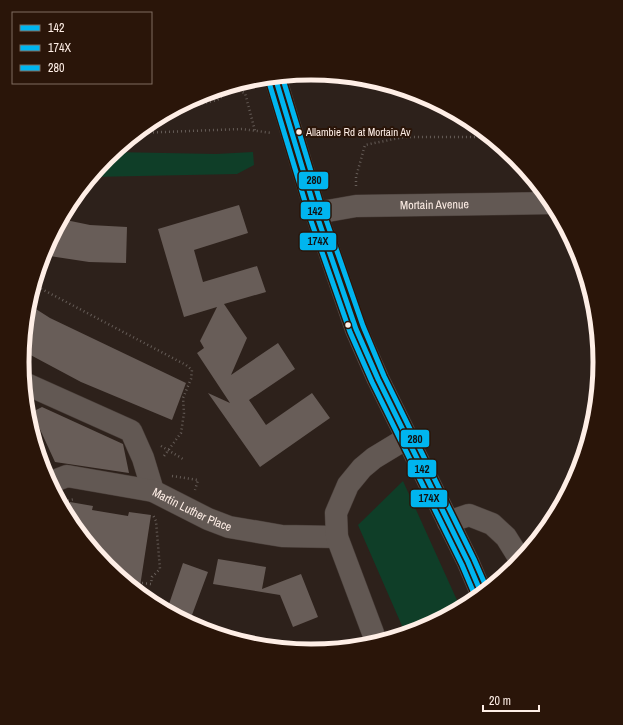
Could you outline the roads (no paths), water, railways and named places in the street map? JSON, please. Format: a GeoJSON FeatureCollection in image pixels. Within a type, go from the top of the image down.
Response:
{"type":"FeatureCollection","features":[{"type":"Feature","properties":{"kind":"main road"},"geometry":{"type":"LineString","coordinates":[[277,82],[316,213],[356,329],[378,379],[479,589]]}},
{"type":"Feature","properties":{"kind":"street","name":"Mortain Avenue"},"geometry":{"type":"LineString","coordinates":[[316,213],[356,206],[544,203]]}},
{"type":"Feature","properties":{"kind":"street"},"geometry":{"type":"LineString","coordinates":[[30,386],[131,432],[157,492]]}},
{"type":"Feature","properties":{"kind":"street"},"geometry":{"type":"LineString","coordinates":[[373,633],[337,537],[336,513],[348,485],[362,468],[374,458],[407,438]]}},
{"type":"Feature","properties":{"kind":"street","name":"Martin Luther Place"},"geometry":{"type":"LineString","coordinates":[[55,481],[67,476],[157,492],[208,519],[229,527],[253,532],[282,536],[337,537]]}},
{"type":"Feature","properties":{"kind":"street"},"geometry":{"type":"LineString","coordinates":[[448,522],[469,515],[492,524],[506,537],[518,555]]}},
{"type":"Feature","properties":{"kind":"place","name":"Allambie Rd at Mortain Av"},"geometry":{"type":"Point","coordinates":[299,132]}}]}
